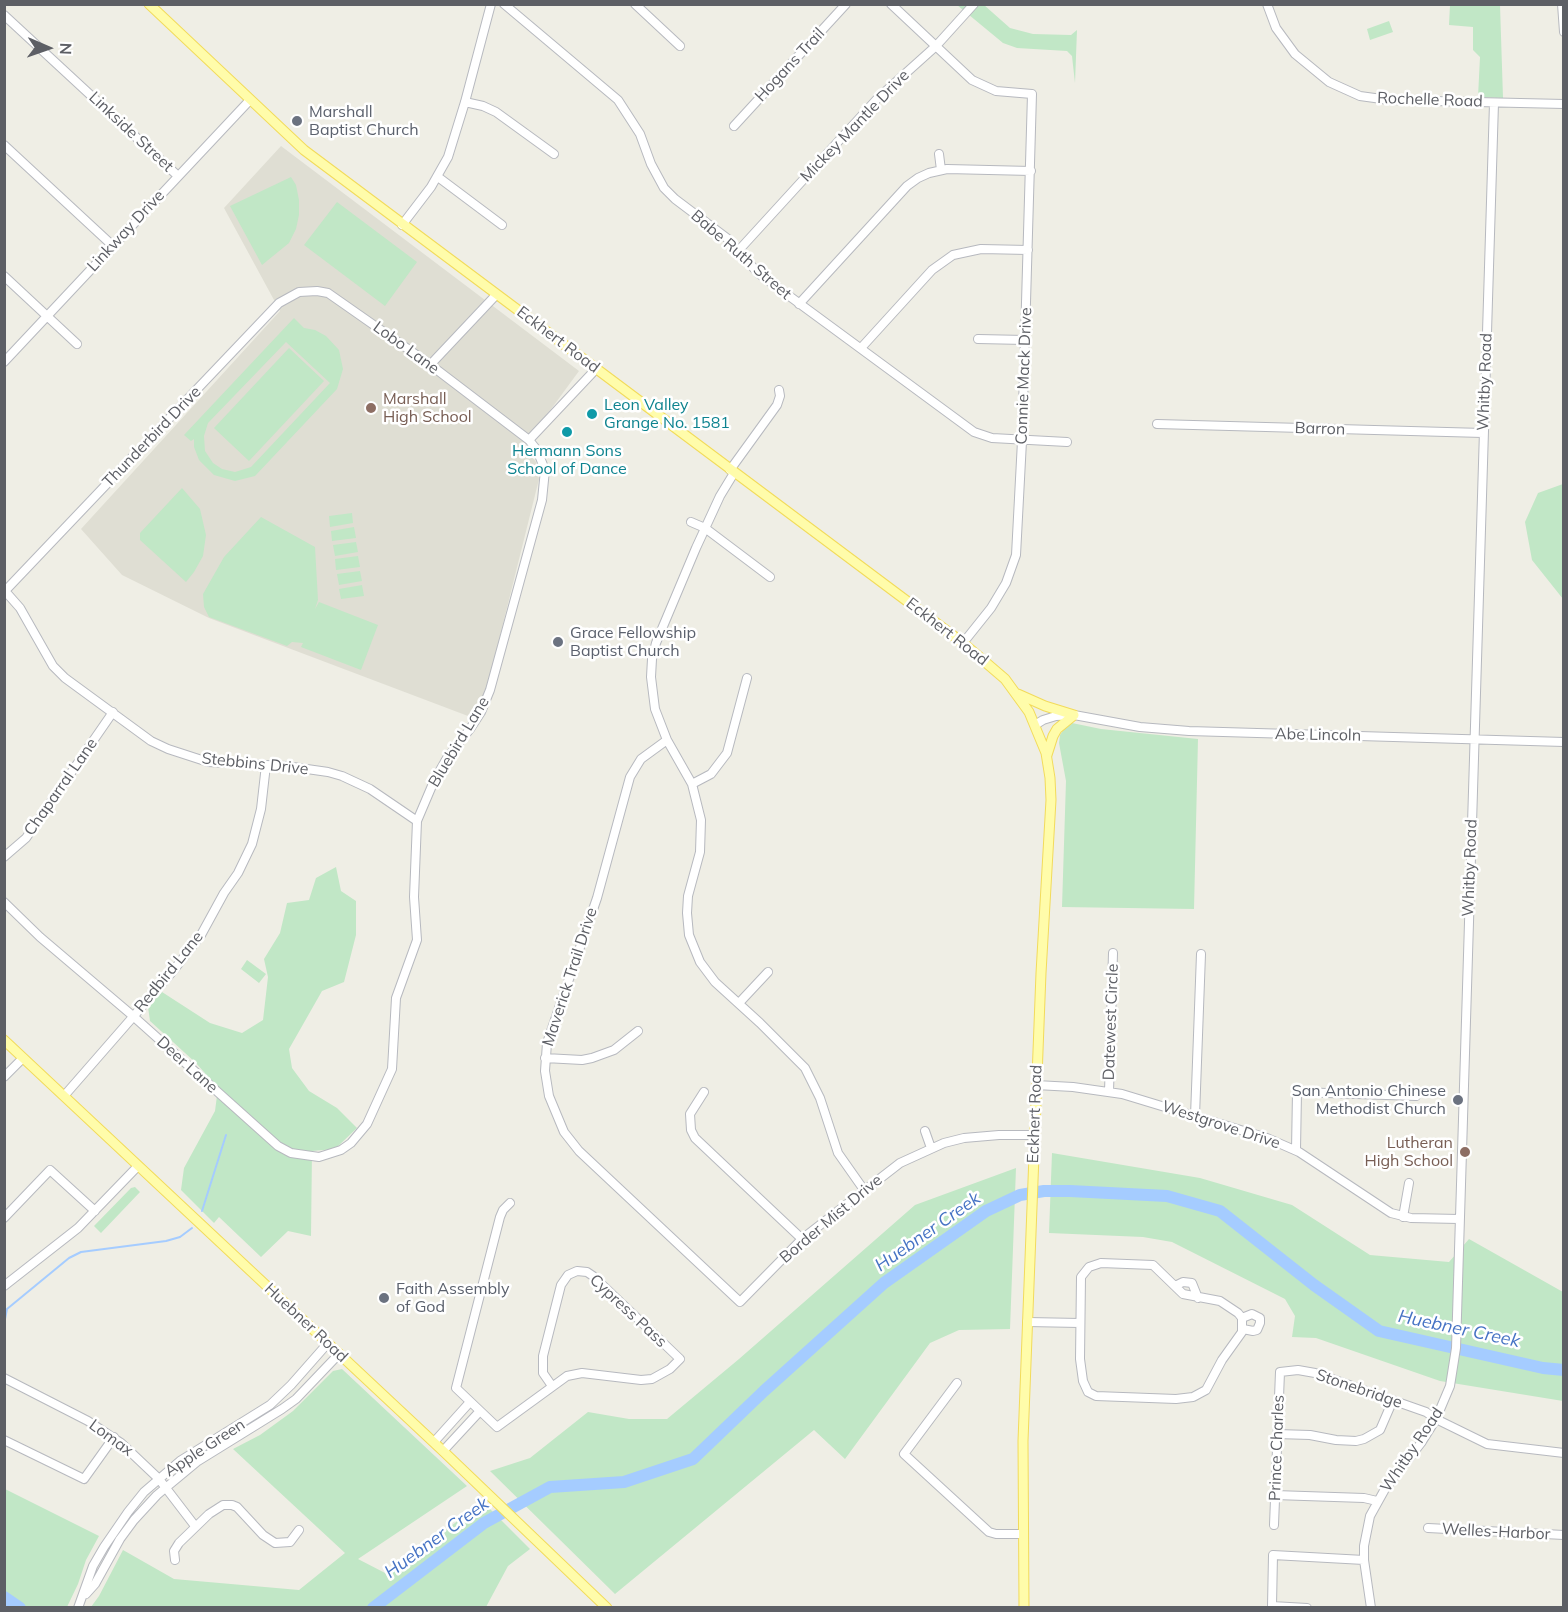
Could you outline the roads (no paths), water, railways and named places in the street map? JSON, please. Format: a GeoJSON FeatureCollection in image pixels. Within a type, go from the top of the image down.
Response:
{"type":"FeatureCollection","features":[{"type":"Feature","properties":{"kind":"main road","name":"Eckhert Road"},"geometry":{"type":"LineString","coordinates":[[149,4],[249,101],[304,150],[995,669],[1017,694],[1035,725],[1046,757],[1051,800],[1036,1085],[1027,1322],[1022,1534],[1024,1608]]}},
{"type":"Feature","properties":{"kind":"main road"},"geometry":{"type":"LineString","coordinates":[[1017,694],[1074,715]]}},
{"type":"Feature","properties":{"kind":"main road"},"geometry":{"type":"LineString","coordinates":[[1046,757],[1057,729],[1074,715]]}},
{"type":"Feature","properties":{"kind":"main road","name":"Huebner Road"},"geometry":{"type":"LineString","coordinates":[[4,1040],[434,1442],[607,1608]]}},
{"type":"Feature","properties":{"kind":"street"},"geometry":{"type":"LineString","coordinates":[[402,225],[438,177],[452,147],[491,4]]}},
{"type":"Feature","properties":{"kind":"street","name":"Babe Ruth Street"},"geometry":{"type":"LineString","coordinates":[[504,4],[618,100],[640,134],[651,164],[664,188],[728,239],[758,273],[965,426],[992,438],[1067,442]]}},
{"type":"Feature","properties":{"kind":"street"},"geometry":{"type":"LineString","coordinates":[[635,4],[680,46]]}},
{"type":"Feature","properties":{"kind":"street","name":"Hogans Trail"},"geometry":{"type":"LineString","coordinates":[[734,126],[846,4]]}},
{"type":"Feature","properties":{"kind":"street"},"geometry":{"type":"LineString","coordinates":[[891,4],[936,46]]}},
{"type":"Feature","properties":{"kind":"street","name":"Mickey Mantle Drive"},"geometry":{"type":"LineString","coordinates":[[739,250],[877,99],[936,46],[974,4]]}},
{"type":"Feature","properties":{"kind":"street","name":"Rochelle Road"},"geometry":{"type":"LineString","coordinates":[[1267,4],[1276,28],[1295,54],[1318,75],[1360,96],[1389,100],[1563,104]]}},
{"type":"Feature","properties":{"kind":"street"},"geometry":{"type":"LineString","coordinates":[[1562,4],[1563,32]]}},
{"type":"Feature","properties":{"kind":"street","name":"Linkside Street"},"geometry":{"type":"LineString","coordinates":[[4,15],[178,176]]}},
{"type":"Feature","properties":{"kind":"street","name":"Connie Mack Drive"},"geometry":{"type":"LineString","coordinates":[[936,46],[972,80],[1003,92],[1032,94],[1022,441],[1016,555],[1011,573],[991,608],[963,643]]}},
{"type":"Feature","properties":{"kind":"street","name":"Linkway Drive"},"geometry":{"type":"LineString","coordinates":[[4,362],[249,101]]}},
{"type":"Feature","properties":{"kind":"street"},"geometry":{"type":"LineString","coordinates":[[465,102],[496,112],[554,154]]}},
{"type":"Feature","properties":{"kind":"street","name":"Whitby Road"},"geometry":{"type":"LineString","coordinates":[[1371,1608],[1364,1560],[1367,1526],[1377,1501],[1421,1443],[1444,1404],[1456,1348],[1494,103]]}},
{"type":"Feature","properties":{"kind":"street"},"geometry":{"type":"LineString","coordinates":[[4,146],[113,246]]}},
{"type":"Feature","properties":{"kind":"street"},"geometry":{"type":"LineString","coordinates":[[939,154],[941,170]]}},
{"type":"Feature","properties":{"kind":"street"},"geometry":{"type":"LineString","coordinates":[[799,304],[907,186],[929,172],[941,170],[1030,171]]}},
{"type":"Feature","properties":{"kind":"street"},"geometry":{"type":"LineString","coordinates":[[438,177],[502,225]]}},
{"type":"Feature","properties":{"kind":"street"},"geometry":{"type":"LineString","coordinates":[[861,348],[932,270],[947,258],[972,250],[1028,250]]}},
{"type":"Feature","properties":{"kind":"street"},"geometry":{"type":"LineString","coordinates":[[4,276],[77,344]]}},
{"type":"Feature","properties":{"kind":"street","name":"Lobo Lane"},"geometry":{"type":"LineString","coordinates":[[305,291],[328,293],[339,299],[529,440]]}},
{"type":"Feature","properties":{"kind":"street","name":"Thunderbird Drive"},"geometry":{"type":"LineString","coordinates":[[5,592],[279,303],[305,291]]}},
{"type":"Feature","properties":{"kind":"street"},"geometry":{"type":"LineString","coordinates":[[430,365],[496,295]]}},
{"type":"Feature","properties":{"kind":"street"},"geometry":{"type":"LineString","coordinates":[[978,339],[1025,340]]}},
{"type":"Feature","properties":{"kind":"street"},"geometry":{"type":"LineString","coordinates":[[529,440],[596,369]]}},
{"type":"Feature","properties":{"kind":"street"},"geometry":{"type":"LineString","coordinates":[[779,390],[777,405],[732,471],[656,644],[652,658],[652,693],[659,721],[692,784],[699,806],[702,837],[688,896],[687,913],[693,950],[708,973],[805,1068],[820,1098],[838,1153],[864,1190]]}},
{"type":"Feature","properties":{"kind":"street","name":"Barron"},"geometry":{"type":"LineString","coordinates":[[1157,424],[1483,433]]}},
{"type":"Feature","properties":{"kind":"street","name":"Bluebird Lane"},"geometry":{"type":"LineString","coordinates":[[291,1153],[319,1157],[341,1150],[351,1143],[367,1124],[392,1070],[396,998],[417,940],[414,897],[417,821],[434,781],[447,758],[471,729],[490,690],[545,482],[543,462],[529,440]]}},
{"type":"Feature","properties":{"kind":"street"},"geometry":{"type":"LineString","coordinates":[[691,522],[705,528],[770,577]]}},
{"type":"Feature","properties":{"kind":"street","name":"Stebbins Drive"},"geometry":{"type":"LineString","coordinates":[[5,592],[20,608],[53,666],[65,678],[143,736],[168,749],[208,762],[313,769],[342,776],[370,789],[417,821]]}},
{"type":"Feature","properties":{"kind":"street"},"geometry":{"type":"LineString","coordinates":[[692,784],[711,774],[727,753],[747,678]]}},
{"type":"Feature","properties":{"kind":"street","name":"Chaparral Lane"},"geometry":{"type":"LineString","coordinates":[[4,857],[26,838],[113,712]]}},
{"type":"Feature","properties":{"kind":"street","name":"Abe Lincoln"},"geometry":{"type":"LineString","coordinates":[[1035,725],[1045,725],[1074,715],[1140,727],[1189,732],[1563,742]]}},
{"type":"Feature","properties":{"kind":"street","name":"Maverick Trail Drive"},"geometry":{"type":"LineString","coordinates":[[668,740],[655,747],[642,759],[630,777],[597,898],[550,1033],[545,1058],[546,1082],[552,1107],[571,1141],[740,1302]]}},
{"type":"Feature","properties":{"kind":"street","name":"Redbird Lane"},"geometry":{"type":"LineString","coordinates":[[64,1096],[188,953],[238,873],[252,844],[261,809],[266,765]]}},
{"type":"Feature","properties":{"kind":"street","name":"Deer Lane"},"geometry":{"type":"LineString","coordinates":[[4,902],[39,938],[133,1016],[268,1139],[291,1153]]}},
{"type":"Feature","properties":{"kind":"street","name":"Datewest Circle"},"geometry":{"type":"LineString","coordinates":[[1108,1092],[1113,953]]}},
{"type":"Feature","properties":{"kind":"street"},"geometry":{"type":"LineString","coordinates":[[1195,1116],[1201,954]]}},
{"type":"Feature","properties":{"kind":"street"},"geometry":{"type":"LineString","coordinates":[[739,1003],[768,972]]}},
{"type":"Feature","properties":{"kind":"street"},"geometry":{"type":"LineString","coordinates":[[545,1058],[582,1060],[592,1058],[615,1050],[638,1031]]}},
{"type":"Feature","properties":{"kind":"street"},"geometry":{"type":"LineString","coordinates":[[4,1077],[23,1058]]}},
{"type":"Feature","properties":{"kind":"street","name":"Westgrove Drive"},"geometry":{"type":"LineString","coordinates":[[1036,1085],[1108,1092],[1267,1138],[1296,1150],[1391,1213],[1403,1217],[1459,1219]]}},
{"type":"Feature","properties":{"kind":"street"},"geometry":{"type":"LineString","coordinates":[[704,1092],[690,1114],[691,1130],[695,1138],[802,1239]]}},
{"type":"Feature","properties":{"kind":"street"},"geometry":{"type":"LineString","coordinates":[[1296,1150],[1297,1092],[1416,1096]]}},
{"type":"Feature","properties":{"kind":"street"},"geometry":{"type":"LineString","coordinates":[[925,1131],[931,1148]]}},
{"type":"Feature","properties":{"kind":"street","name":"Border Mist Drive"},"geometry":{"type":"LineString","coordinates":[[740,1302],[802,1239],[900,1163],[944,1143],[981,1136],[1034,1135]]}},
{"type":"Feature","properties":{"kind":"street"},"geometry":{"type":"LineString","coordinates":[[4,1286],[78,1227],[138,1166]]}},
{"type":"Feature","properties":{"kind":"street"},"geometry":{"type":"LineString","coordinates":[[4,1218],[50,1170],[95,1211]]}},
{"type":"Feature","properties":{"kind":"street"},"geometry":{"type":"LineString","coordinates":[[1403,1217],[1409,1183]]}},
{"type":"Feature","properties":{"kind":"street"},"geometry":{"type":"LineString","coordinates":[[510,1203],[500,1217],[456,1388],[497,1427],[552,1386]]}},
{"type":"Feature","properties":{"kind":"street"},"geometry":{"type":"LineString","coordinates":[[1101,1263],[1153,1265],[1183,1294],[1198,1298],[1225,1303],[1242,1318],[1243,1329],[1218,1366],[1206,1390],[1193,1397],[1176,1399],[1092,1395],[1085,1388],[1082,1375],[1080,1323],[1082,1277],[1085,1270],[1101,1263]]}},
{"type":"Feature","properties":{"kind":"street","name":"Cypress Pass"},"geometry":{"type":"LineString","coordinates":[[584,1271],[593,1276],[680,1359],[670,1369],[652,1379],[577,1373],[567,1376],[552,1386],[543,1372],[543,1356],[561,1285],[565,1277],[573,1272],[584,1271]]}},
{"type":"Feature","properties":{"kind":"street"},"geometry":{"type":"LineString","coordinates":[[1175,1286],[1183,1282],[1192,1283],[1198,1298]]}},
{"type":"Feature","properties":{"kind":"street"},"geometry":{"type":"LineString","coordinates":[[1242,1318],[1247,1314],[1257,1315],[1260,1323],[1253,1331],[1243,1329]]}},
{"type":"Feature","properties":{"kind":"street"},"geometry":{"type":"LineString","coordinates":[[1027,1322],[1080,1323]]}},
{"type":"Feature","properties":{"kind":"street","name":"Apple Green"},"geometry":{"type":"LineString","coordinates":[[78,1608],[93,1566],[114,1530],[139,1498],[194,1451],[270,1405],[328,1343]]}},
{"type":"Feature","properties":{"kind":"street","name":"Apple Green"},"geometry":{"type":"LineString","coordinates":[[83,1598],[94,1584],[120,1539],[165,1486],[198,1461],[296,1399],[339,1354]]}},
{"type":"Feature","properties":{"kind":"street","name":"Stonebridge"},"geometry":{"type":"LineString","coordinates":[[1280,1372],[1306,1371],[1393,1400],[1426,1412],[1487,1444],[1563,1453]]}},
{"type":"Feature","properties":{"kind":"street","name":"Prince Charles"},"geometry":{"type":"LineString","coordinates":[[1274,1525],[1280,1372]]}},
{"type":"Feature","properties":{"kind":"street","name":"Lomax"},"geometry":{"type":"LineString","coordinates":[[4,1378],[88,1421],[114,1437],[159,1479],[195,1526]]}},
{"type":"Feature","properties":{"kind":"street"},"geometry":{"type":"LineString","coordinates":[[957,1383],[904,1454],[988,1532],[1022,1534]]}},
{"type":"Feature","properties":{"kind":"street"},"geometry":{"type":"LineString","coordinates":[[1277,1434],[1310,1435],[1344,1441],[1364,1439],[1380,1430],[1393,1400]]}},
{"type":"Feature","properties":{"kind":"street"},"geometry":{"type":"LineString","coordinates":[[434,1442],[471,1402]]}},
{"type":"Feature","properties":{"kind":"street"},"geometry":{"type":"LineString","coordinates":[[443,1451],[480,1411]]}},
{"type":"Feature","properties":{"kind":"street"},"geometry":{"type":"LineString","coordinates":[[4,1440],[84,1479],[114,1437]]}},
{"type":"Feature","properties":{"kind":"street"},"geometry":{"type":"LineString","coordinates":[[1275,1495],[1364,1498],[1377,1501]]}},
{"type":"Feature","properties":{"kind":"street"},"geometry":{"type":"LineString","coordinates":[[175,1560],[176,1547],[195,1526],[217,1509],[229,1504],[237,1507],[262,1535],[275,1543],[290,1542],[299,1530]]}},
{"type":"Feature","properties":{"kind":"street","name":"Welles-Harbor"},"geometry":{"type":"LineString","coordinates":[[1428,1528],[1563,1535]]}},
{"type":"Feature","properties":{"kind":"street"},"geometry":{"type":"LineString","coordinates":[[1307,1608],[1272,1606],[1273,1555],[1364,1560]]}},
{"type":"Feature","properties":{"kind":"waterway"},"geometry":{"type":"LineString","coordinates":[[202,1211],[226,1135]]}},
{"type":"Feature","properties":{"kind":"waterway","name":"Huebner Creek"},"geometry":{"type":"LineString","coordinates":[[373,1608],[484,1523],[550,1487],[624,1482],[693,1459],[764,1391],[884,1283],[986,1211],[1020,1195],[1044,1191],[1070,1191],[1167,1196],[1220,1211],[1314,1285],[1379,1331],[1543,1368],[1564,1370]]}},
{"type":"Feature","properties":{"kind":"waterway"},"geometry":{"type":"LineString","coordinates":[[4,1324],[7,1309],[69,1258],[81,1252],[166,1241],[180,1237],[192,1228]]}},
{"type":"Feature","properties":{"kind":"waterway","name":"Huebner Creek"},"geometry":{"type":"LineString","coordinates":[[4,1597],[20,1608]]}},
{"type":"Feature","properties":{"kind":"place","name":"Marshall Baptist Church"},"geometry":{"type":"Point","coordinates":[297,121]}},
{"type":"Feature","properties":{"kind":"place","name":"Marshall High School"},"geometry":{"type":"Point","coordinates":[371,408]}},
{"type":"Feature","properties":{"kind":"place","name":"Leon Valley Grange No. 1581"},"geometry":{"type":"Point","coordinates":[592,414]}},
{"type":"Feature","properties":{"kind":"place","name":"Hermann Sons School of Dance"},"geometry":{"type":"Point","coordinates":[567,432]}},
{"type":"Feature","properties":{"kind":"place","name":"Grace Fellowship Baptist Church"},"geometry":{"type":"Point","coordinates":[558,642]}},
{"type":"Feature","properties":{"kind":"place","name":"San Antonio Chinese Methodist Church"},"geometry":{"type":"Point","coordinates":[1458,1100]}},
{"type":"Feature","properties":{"kind":"place","name":"Lutheran High School"},"geometry":{"type":"Point","coordinates":[1465,1152]}},
{"type":"Feature","properties":{"kind":"place","name":"Faith Assembly of God"},"geometry":{"type":"Point","coordinates":[384,1298]}}]}
